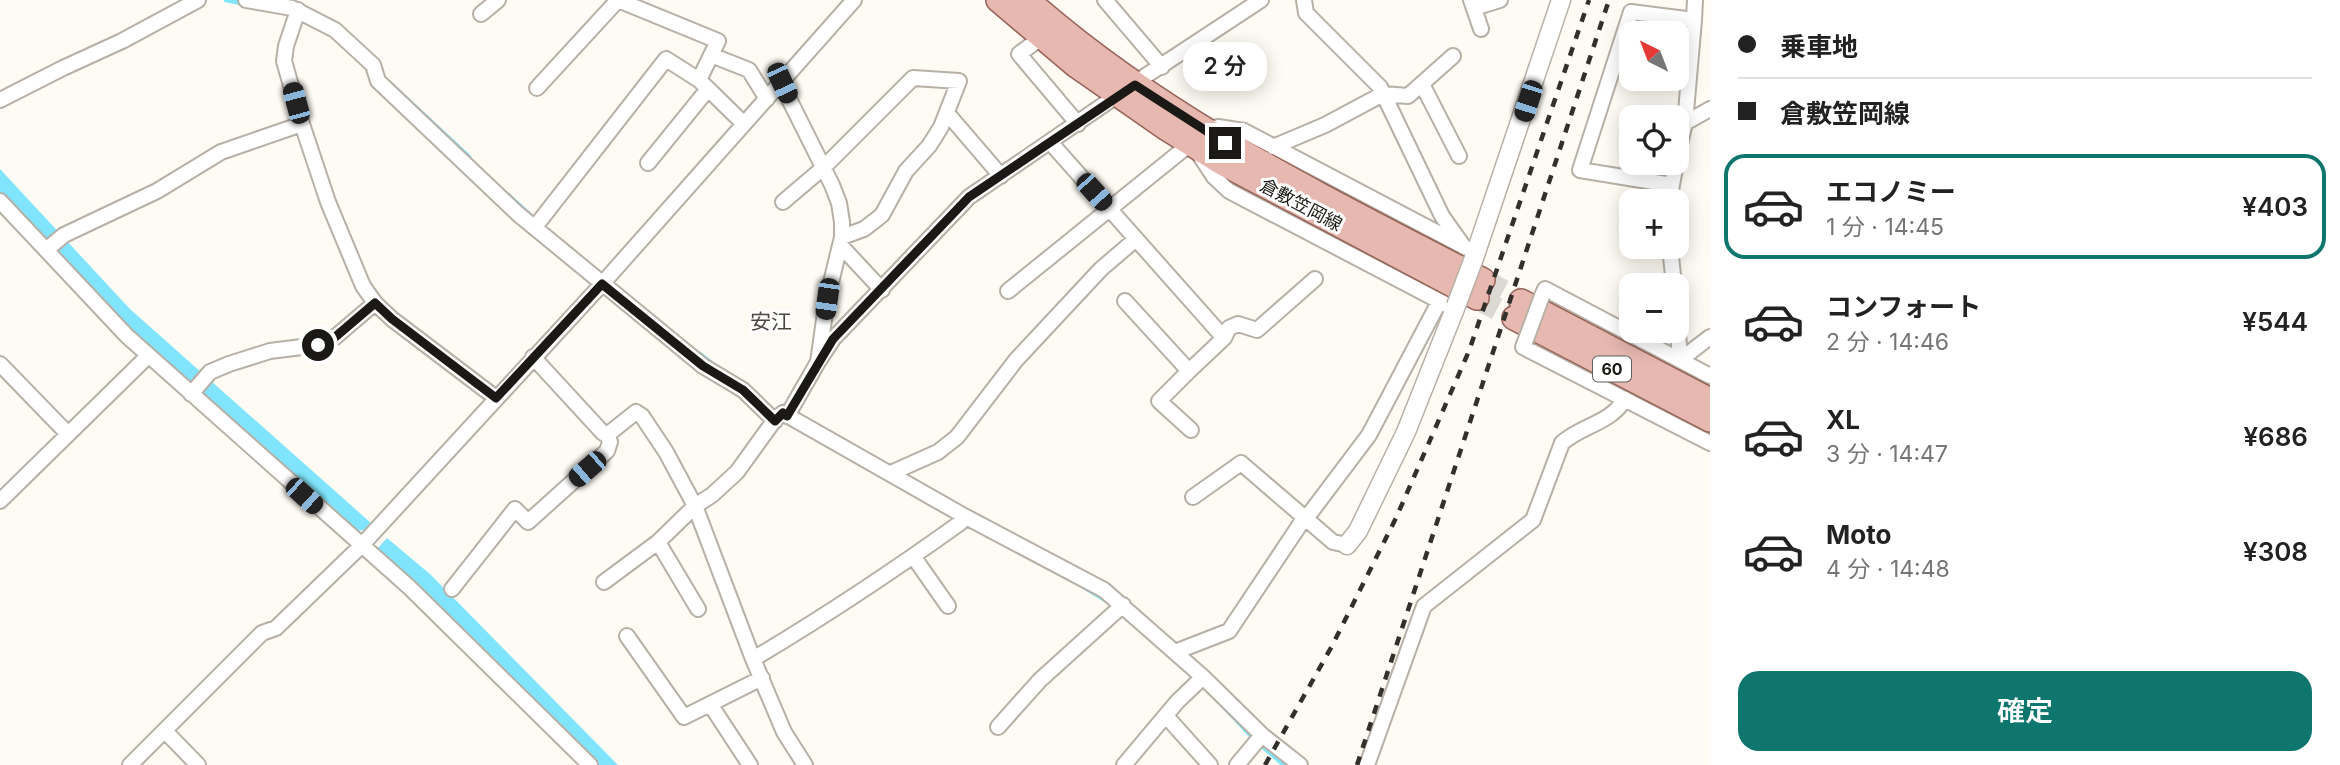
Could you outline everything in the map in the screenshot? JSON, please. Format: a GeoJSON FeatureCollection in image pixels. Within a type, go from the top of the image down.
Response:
{"type":"FeatureCollection","features":[{"type":"Feature","properties":{"kind":"main road","name":"倉敷笠岡線"},"geometry":{"type":"LineString","coordinates":[[998,0],[1042,37],[1197,140],[1246,155],[1462,299]]}},
{"type":"Feature","properties":{"kind":"main road","name":"倉敷笠岡線"},"geometry":{"type":"LineString","coordinates":[[1028,0],[1127,91]]}},
{"type":"Feature","properties":{"kind":"main road","name":"60"},"geometry":{"type":"LineString","coordinates":[[1526,305],[1710,400]]}},
{"type":"Feature","properties":{"kind":"main road","name":"60"},"geometry":{"type":"LineString","coordinates":[[1526,305],[1710,421]]}},
{"type":"Feature","properties":{"kind":"street"},"geometry":{"type":"LineString","coordinates":[[246,0],[296,14],[335,30],[373,65],[378,81],[602,284],[703,366],[780,417],[891,472],[964,519],[1082,577],[1175,652],[1258,739],[1300,765]]}},
{"type":"Feature","properties":{"kind":"street"},"geometry":{"type":"LineString","coordinates":[[481,14],[498,0]]}},
{"type":"Feature","properties":{"kind":"street"},"geometry":{"type":"LineString","coordinates":[[537,88],[618,0],[718,41],[711,55],[704,84],[648,163]]}},
{"type":"Feature","properties":{"kind":"street"},"geometry":{"type":"LineString","coordinates":[[130,765],[262,633],[276,628],[362,544],[602,284],[855,0]]}},
{"type":"Feature","properties":{"kind":"street"},"geometry":{"type":"LineString","coordinates":[[1104,0],[1162,67]]}},
{"type":"Feature","properties":{"kind":"street"},"geometry":{"type":"LineString","coordinates":[[604,582],[658,542],[695,506],[712,495],[737,472],[780,417],[833,339],[883,290],[969,197],[1261,0]]}},
{"type":"Feature","properties":{"kind":"street"},"geometry":{"type":"LineString","coordinates":[[1304,0],[1306,13],[1380,87],[1442,216],[1471,253]]}},
{"type":"Feature","properties":{"kind":"street"},"geometry":{"type":"LineString","coordinates":[[1481,29],[1472,4],[1500,0]]}},
{"type":"Feature","properties":{"kind":"street"},"geometry":{"type":"LineString","coordinates":[[1193,497],[1241,463],[1333,542],[1347,545],[1358,531],[1406,432],[1462,299],[1471,253],[1561,0]]}},
{"type":"Feature","properties":{"kind":"street"},"geometry":{"type":"LineString","coordinates":[[1686,105],[1695,0]]}},
{"type":"Feature","properties":{"kind":"street"},"geometry":{"type":"LineString","coordinates":[[0,100],[115,44],[190,2]]}},
{"type":"Feature","properties":{"kind":"street"},"geometry":{"type":"LineString","coordinates":[[1672,184],[1580,170],[1631,12],[1693,20]]}},
{"type":"Feature","properties":{"kind":"street"},"geometry":{"type":"LineString","coordinates":[[296,14],[284,61],[328,202],[353,266],[375,303],[496,398]]}},
{"type":"Feature","properties":{"kind":"street"},"geometry":{"type":"LineString","coordinates":[[1042,37],[1019,54],[1078,124]]}},
{"type":"Feature","properties":{"kind":"street"},"geometry":{"type":"LineString","coordinates":[[711,55],[749,70],[767,99]]}},
{"type":"Feature","properties":{"kind":"street"},"geometry":{"type":"LineString","coordinates":[[1273,147],[1325,125],[1383,94],[1408,96],[1453,56]]}},
{"type":"Feature","properties":{"kind":"street"},"geometry":{"type":"LineString","coordinates":[[537,224],[666,59],[704,84],[744,124]]}},
{"type":"Feature","properties":{"kind":"street"},"geometry":{"type":"LineString","coordinates":[[783,202],[823,169],[913,78],[959,81],[941,127],[929,146],[906,171],[882,215],[864,229],[841,241]]}},
{"type":"Feature","properties":{"kind":"street"},"geometry":{"type":"LineString","coordinates":[[782,83],[839,203],[841,241],[827,299],[818,362]]}},
{"type":"Feature","properties":{"kind":"street"},"geometry":{"type":"LineString","coordinates":[[1422,84],[1459,156]]}},
{"type":"Feature","properties":{"kind":"street"},"geometry":{"type":"LineString","coordinates":[[1689,121],[1710,109]]}},
{"type":"Feature","properties":{"kind":"street"},"geometry":{"type":"LineString","coordinates":[[947,113],[1001,176]]}},
{"type":"Feature","properties":{"kind":"street"},"geometry":{"type":"LineString","coordinates":[[48,249],[64,235],[157,191],[221,152],[302,124]]}},
{"type":"Feature","properties":{"kind":"street"},"geometry":{"type":"LineString","coordinates":[[1008,291],[1197,140],[1218,127],[1244,131],[1471,253]]}},
{"type":"Feature","properties":{"kind":"street"},"geometry":{"type":"LineString","coordinates":[[1197,140],[1214,177],[1229,191],[1462,299]]}},
{"type":"Feature","properties":{"kind":"street"},"geometry":{"type":"LineString","coordinates":[[1050,142],[1224,338]]}},
{"type":"Feature","properties":{"kind":"street"},"geometry":{"type":"LineString","coordinates":[[1671,189],[1674,175]]}},
{"type":"Feature","properties":{"kind":"street"},"geometry":{"type":"LineString","coordinates":[[0,201],[148,356],[193,392],[362,544],[590,765]]}},
{"type":"Feature","properties":{"kind":"street"},"geometry":{"type":"LineString","coordinates":[[891,472],[938,452],[957,437],[1016,360],[1101,269],[1136,239]]}},
{"type":"Feature","properties":{"kind":"street"},"geometry":{"type":"LineString","coordinates":[[841,241],[883,290]]}},
{"type":"Feature","properties":{"kind":"street"},"geometry":{"type":"LineString","coordinates":[[1192,430],[1158,401],[1224,338],[1229,328],[1238,324],[1258,330],[1315,279]]}},
{"type":"Feature","properties":{"kind":"street"},"geometry":{"type":"LineString","coordinates":[[1710,376],[1545,289],[1526,305],[1523,347],[1710,443]]}},
{"type":"Feature","properties":{"kind":"street"},"geometry":{"type":"LineString","coordinates":[[1175,652],[1229,631],[1305,518],[1369,435],[1462,299]]}},
{"type":"Feature","properties":{"kind":"street"},"geometry":{"type":"LineString","coordinates":[[1125,301],[1189,371]]}},
{"type":"Feature","properties":{"kind":"street"},"geometry":{"type":"LineString","coordinates":[[193,392],[208,375],[229,364],[270,351],[318,345],[334,338],[375,303]]}},
{"type":"Feature","properties":{"kind":"street"},"geometry":{"type":"LineString","coordinates":[[1680,360],[1710,337]]}},
{"type":"Feature","properties":{"kind":"street"},"geometry":{"type":"LineString","coordinates":[[1679,343],[1680,360]]}},
{"type":"Feature","properties":{"kind":"street"},"geometry":{"type":"LineString","coordinates":[[2,494],[148,356]]}},
{"type":"Feature","properties":{"kind":"street"},"geometry":{"type":"LineString","coordinates":[[452,589],[515,509],[527,522],[607,451],[610,442],[607,435],[533,357]]}},
{"type":"Feature","properties":{"kind":"street"},"geometry":{"type":"LineString","coordinates":[[0,364],[67,433]]}},
{"type":"Feature","properties":{"kind":"street"},"geometry":{"type":"LineString","coordinates":[[1367,765],[1424,606],[1533,520],[1562,443],[1571,435],[1618,412],[1625,399]]}},
{"type":"Feature","properties":{"kind":"street"},"geometry":{"type":"LineString","coordinates":[[607,435],[636,412],[642,416],[666,452],[695,506],[784,732],[805,765]]}},
{"type":"Feature","properties":{"kind":"street"},"geometry":{"type":"LineString","coordinates":[[753,659],[803,630],[964,519]]}},
{"type":"Feature","properties":{"kind":"street"},"geometry":{"type":"LineString","coordinates":[[658,542],[698,609]]}},
{"type":"Feature","properties":{"kind":"street"},"geometry":{"type":"LineString","coordinates":[[913,556],[948,606]]}},
{"type":"Feature","properties":{"kind":"street"},"geometry":{"type":"LineString","coordinates":[[998,727],[1040,680],[1120,608]]}},
{"type":"Feature","properties":{"kind":"street"},"geometry":{"type":"LineString","coordinates":[[627,636],[684,717],[762,678]]}},
{"type":"Feature","properties":{"kind":"street"},"geometry":{"type":"LineString","coordinates":[[1130,763],[1166,716],[1200,679]]}},
{"type":"Feature","properties":{"kind":"street"},"geometry":{"type":"LineString","coordinates":[[710,704],[750,765]]}},
{"type":"Feature","properties":{"kind":"street"},"geometry":{"type":"LineString","coordinates":[[1166,716],[1210,765]]}},
{"type":"Feature","properties":{"kind":"street"},"geometry":{"type":"LineString","coordinates":[[165,731],[198,765]]}},
{"type":"Feature","properties":{"kind":"street"},"geometry":{"type":"LineString","coordinates":[[1237,765],[1258,739]]}},
{"type":"Feature","properties":{"kind":"street"},"geometry":{"type":"LineString","coordinates":[[568,765],[579,754]]}},
{"type":"Feature","properties":{"kind":"water"},"geometry":{"type":"Polygon","coordinates":[[[0,169],[130,309],[371,523],[365,530],[355,531],[118,318],[0,193],[0,169]]]}},
{"type":"Feature","properties":{"kind":"water"},"geometry":{"type":"Polygon","coordinates":[[[387,538],[430,574],[618,765],[598,765],[415,581],[376,550],[387,538]]]}},
{"type":"Feature","properties":{"kind":"waterway"},"geometry":{"type":"LineString","coordinates":[[226,0],[246,4]]}},
{"type":"Feature","properties":{"kind":"waterway"},"geometry":{"type":"LineString","coordinates":[[396,89],[469,157]]}},
{"type":"Feature","properties":{"kind":"waterway"},"geometry":{"type":"LineString","coordinates":[[508,195],[530,215]]}},
{"type":"Feature","properties":{"kind":"waterway"},"geometry":{"type":"LineString","coordinates":[[700,354],[715,366]]}},
{"type":"Feature","properties":{"kind":"waterway"},"geometry":{"type":"LineString","coordinates":[[1084,587],[1110,603]]}},
{"type":"Feature","properties":{"kind":"waterway"},"geometry":{"type":"LineString","coordinates":[[1225,708],[1254,739],[1284,765]]}},
{"type":"Feature","properties":{"kind":"tunnel"},"geometry":{"type":"LineString","coordinates":[[1483,280],[1521,301]]}},
{"type":"Feature","properties":{"kind":"tunnel"},"geometry":{"type":"LineString","coordinates":[[1477,298],[1514,318]]}},
{"type":"Feature","properties":{"kind":"railway"},"geometry":{"type":"LineString","coordinates":[[1265,765],[1332,646],[1396,518],[1469,351],[1589,0]]}},
{"type":"Feature","properties":{"kind":"railway"},"geometry":{"type":"LineString","coordinates":[[1357,765],[1609,0]]}},
{"type":"Feature","properties":{"kind":"district","name":"安江"},"geometry":{"type":"Point","coordinates":[771,322]}},
{"type":"Feature","properties":{"kind":"route"},"geometry":{"type":"LineString","coordinates":[[318,345],[334,338],[375,303],[436,354],[496,398],[602,284],[703,366],[743,390],[775,421],[783,413],[787,416],[833,339],[883,290],[969,197],[1135,85],[1225,143]]}}]}
